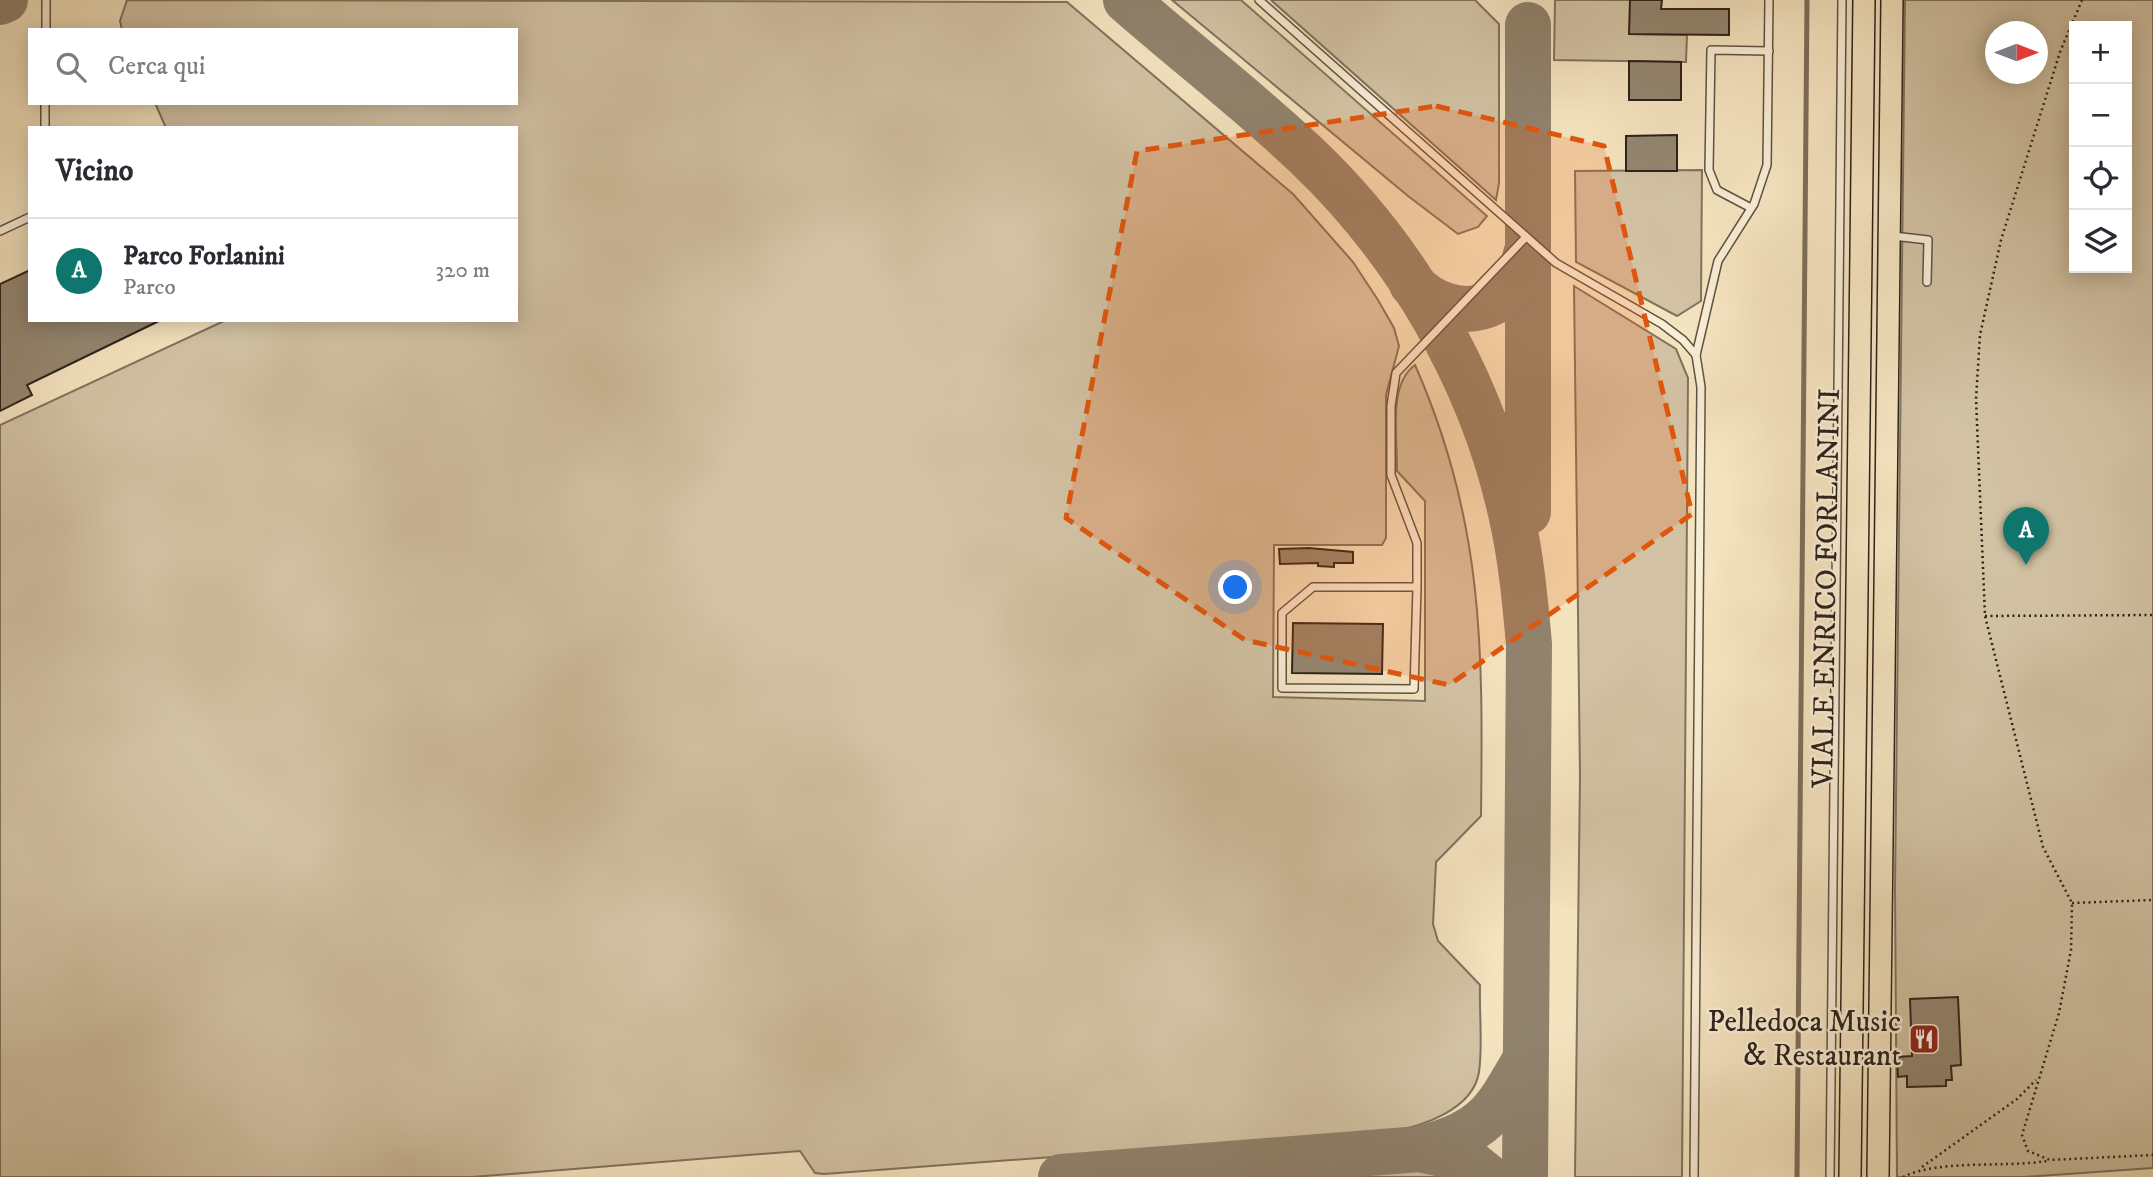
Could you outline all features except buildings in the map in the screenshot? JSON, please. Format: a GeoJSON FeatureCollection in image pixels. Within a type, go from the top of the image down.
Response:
{"type":"FeatureCollection","features":[{"type":"Feature","properties":{"kind":"main road","name":"VIALE ENRICO FORLANINI"},"geometry":{"type":"LineString","coordinates":[[1850,1177],[1864,0]]}},
{"type":"Feature","properties":{"kind":"main road","name":"VIALE ENRICO FORLANINI"},"geometry":{"type":"LineString","coordinates":[[1878,1177],[1892,0]]}},
{"type":"Feature","properties":{"kind":"lane"},"geometry":{"type":"LineString","coordinates":[[46,0],[46,28]]}},
{"type":"Feature","properties":{"kind":"lane"},"geometry":{"type":"LineString","coordinates":[[1259,0],[1556,263],[1662,324],[1683,340],[1696,355]]}},
{"type":"Feature","properties":{"kind":"lane"},"geometry":{"type":"LineString","coordinates":[[1694,1177],[1701,387],[1696,355],[1718,261],[1751,208],[1768,165],[1769,0]]}},
{"type":"Feature","properties":{"kind":"lane"},"geometry":{"type":"LineString","coordinates":[[1830,1177],[1842,0]]}},
{"type":"Feature","properties":{"kind":"lane"},"geometry":{"type":"LineString","coordinates":[[1751,208],[1717,190],[1709,170],[1711,50],[1769,51]]}},
{"type":"Feature","properties":{"kind":"lane"},"geometry":{"type":"LineString","coordinates":[[45,105],[45,126]]}},
{"type":"Feature","properties":{"kind":"lane"},"geometry":{"type":"LineString","coordinates":[[0,230],[28,218]]}},
{"type":"Feature","properties":{"kind":"lane"},"geometry":{"type":"LineString","coordinates":[[1889,236],[1928,240],[1927,282]]}},
{"type":"Feature","properties":{"kind":"lane"},"geometry":{"type":"LineString","coordinates":[[1417,587],[1313,587],[1282,613],[1282,688],[1414,689],[1417,587],[1417,543],[1391,475],[1391,406],[1396,373],[1527,237]]}},
{"type":"Feature","properties":{"kind":"path"},"geometry":{"type":"LineString","coordinates":[[2050,1160],[2028,1151],[2022,1135],[2059,1013],[2071,950],[2072,903],[2043,847],[1985,616],[1976,399],[1980,335],[2001,240],[2057,62],[2082,0]]}},
{"type":"Feature","properties":{"kind":"path"},"geometry":{"type":"LineString","coordinates":[[1985,616],[2153,615]]}},
{"type":"Feature","properties":{"kind":"path"},"geometry":{"type":"LineString","coordinates":[[2072,903],[2153,900]]}},
{"type":"Feature","properties":{"kind":"path"},"geometry":{"type":"LineString","coordinates":[[1903,1177],[1921,1168],[2006,1107],[2039,1078]]}},
{"type":"Feature","properties":{"kind":"path"},"geometry":{"type":"LineString","coordinates":[[1921,1168],[2017,1166],[2050,1160],[2153,1155]]}},
{"type":"Feature","properties":{"kind":"highlighted area"},"geometry":{"type":"Polygon","coordinates":[[[1436,106],[1604,146],[1692,514],[1449,685],[1245,640],[1066,518],[1137,151],[1436,106]]]}},
{"type":"Feature","properties":{"kind":"shaded area"},"geometry":{"type":"Polygon","coordinates":[[[127,0],[1067,2],[1293,194],[1353,262],[1394,328],[1399,346],[1386,395],[1386,538],[1382,545],[1274,545],[1273,697],[1425,701],[1425,501],[1397,471],[1397,399],[1406,374],[1415,365],[1438,422],[1455,478],[1467,532],[1479,641],[1481,816],[1436,862],[1433,924],[1438,941],[1480,985],[1479,1072],[1467,1097],[1430,1121],[1389,1132],[824,1174],[815,1173],[800,1151],[472,1177],[0,1177],[0,425],[222,322],[518,322],[518,126],[165,126],[156,105],[518,105],[518,28],[122,28],[120,21],[127,0]]]}},
{"type":"Feature","properties":{"kind":"shaded area"},"geometry":{"type":"Polygon","coordinates":[[[1172,0],[1241,0],[1487,216],[1478,227],[1458,234],[1408,196],[1172,0]]]}},
{"type":"Feature","properties":{"kind":"shaded area"},"geometry":{"type":"Polygon","coordinates":[[[1271,0],[1475,0],[1499,24],[1499,183],[1496,200],[1271,0]]]}},
{"type":"Feature","properties":{"kind":"shaded area"},"geometry":{"type":"Polygon","coordinates":[[[1555,0],[1630,0],[1630,34],[1687,35],[1686,62],[1554,60],[1555,0]]]}},
{"type":"Feature","properties":{"kind":"shaded area"},"geometry":{"type":"Polygon","coordinates":[[[1905,0],[2153,0],[2153,1168],[2024,1177],[1897,1177],[1895,887],[1905,0]]]}},
{"type":"Feature","properties":{"kind":"shaded area"},"geometry":{"type":"Polygon","coordinates":[[[1702,170],[1701,301],[1677,316],[1576,262],[1575,171],[1702,170]]]}},
{"type":"Feature","properties":{"kind":"shaded area"},"geometry":{"type":"Polygon","coordinates":[[[1574,286],[1676,349],[1688,378],[1682,1177],[1575,1177],[1580,776],[1574,286]]]}},
{"type":"Feature","properties":{"kind":"shaded area"},"geometry":{"type":"Polygon","coordinates":[[[1396,1170],[1421,1171],[1444,1177],[1297,1177],[1396,1170]]]}},
{"type":"Feature","properties":{"kind":"waterway"},"geometry":{"type":"LineString","coordinates":[[1797,1177],[1807,0]]}},
{"type":"Feature","properties":{"kind":"taxiway"},"geometry":{"type":"LineString","coordinates":[[0,2],[5,0]]}},
{"type":"Feature","properties":{"kind":"taxiway"},"geometry":{"type":"LineString","coordinates":[[1126,0],[1306,155],[1376,232],[1435,319],[1459,365],[1498,463],[1517,545],[1529,644],[1525,1177]]}},
{"type":"Feature","properties":{"kind":"taxiway"},"geometry":{"type":"LineString","coordinates":[[1528,25],[1528,512]]}},
{"type":"Feature","properties":{"kind":"taxiway"},"geometry":{"type":"LineString","coordinates":[[1412,284],[1428,297],[1445,305],[1463,309],[1480,307],[1495,301],[1509,290],[1519,274],[1526,254]]}},
{"type":"Feature","properties":{"kind":"taxiway"},"geometry":{"type":"LineString","coordinates":[[1061,1177],[1420,1149],[1459,1135],[1485,1119],[1504,1095],[1525,1060]]}},
{"type":"Feature","properties":{"kind":"taxiway"},"geometry":{"type":"LineString","coordinates":[[1420,1149],[1466,1159],[1488,1177]]}},
{"type":"Feature","properties":{"kind":"place","name":"Parco Forlanini"},"geometry":{"type":"Point","coordinates":[2026,565]}},
{"type":"Feature","properties":{"kind":"place","name":"Pelledoca Music & Restaurant"},"geometry":{"type":"Point","coordinates":[1924,1039]}}]}
